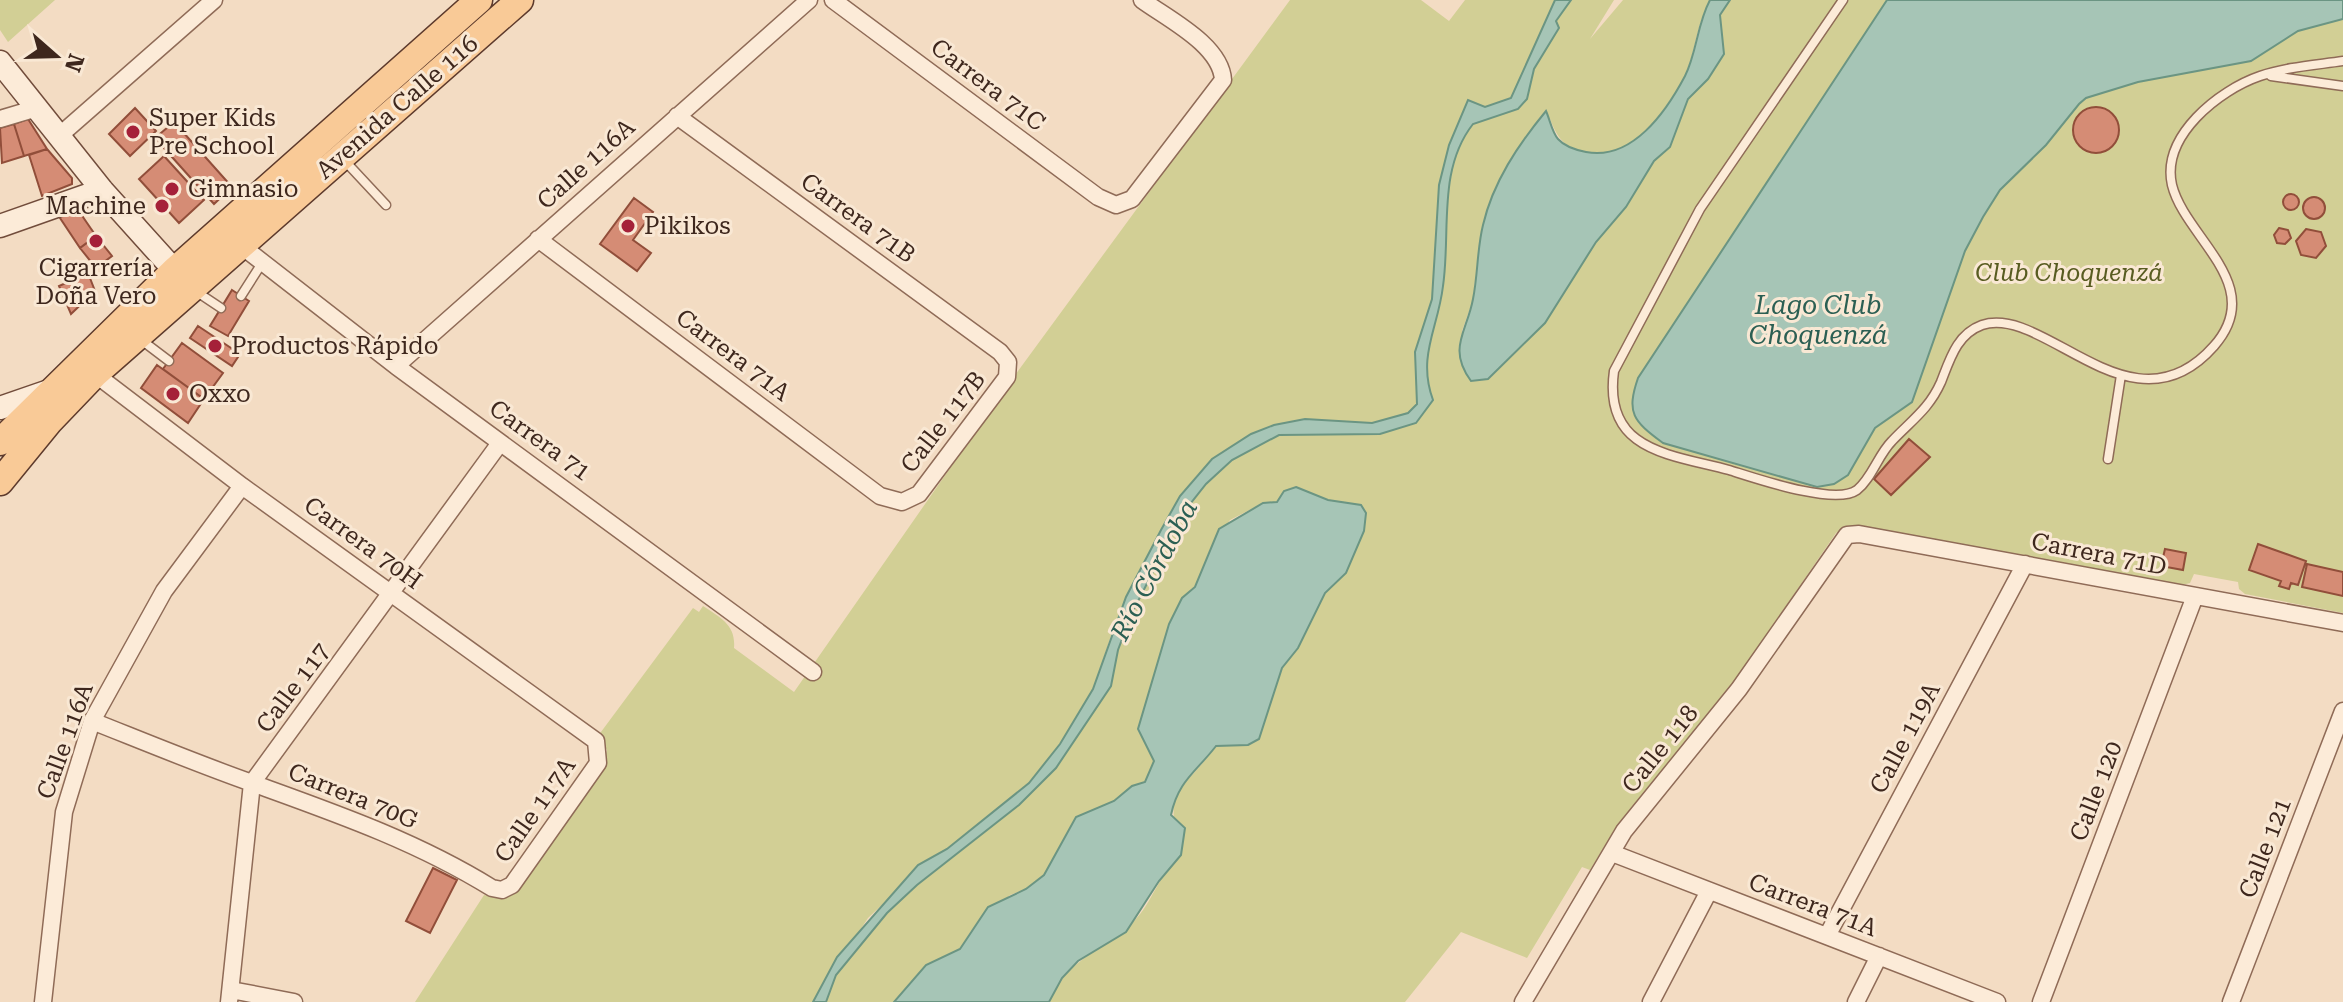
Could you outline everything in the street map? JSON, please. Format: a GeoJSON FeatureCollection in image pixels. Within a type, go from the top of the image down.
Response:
{"type":"FeatureCollection","features":[{"type":"Feature","properties":{"kind":"main road","name":"Avenida Calle 116"},"geometry":{"type":"LineString","coordinates":[[0,442],[54,390],[182,279],[479,0]]}},
{"type":"Feature","properties":{"kind":"main road","name":"Avenida Calle 116"},"geometry":{"type":"LineString","coordinates":[[0,482],[49,422],[136,336],[182,279],[239,244],[520,0]]}},
{"type":"Feature","properties":{"kind":"street"},"geometry":{"type":"LineString","coordinates":[[59,136],[214,0]]}},
{"type":"Feature","properties":{"kind":"street","name":"Calle 116A"},"geometry":{"type":"LineString","coordinates":[[396,366],[809,0]]}},
{"type":"Feature","properties":{"kind":"street","name":"Carrera 71C"},"geometry":{"type":"LineString","coordinates":[[833,0],[1098,197],[1116,205],[1132,199],[1223,80],[1222,67],[1213,54],[1142,0]]}},
{"type":"Feature","properties":{"kind":"street"},"geometry":{"type":"LineString","coordinates":[[0,62],[102,190],[182,279]]}},
{"type":"Feature","properties":{"kind":"street"},"geometry":{"type":"LineString","coordinates":[[0,119],[37,108]]}},
{"type":"Feature","properties":{"kind":"street","name":"Carrera 71B"},"geometry":{"type":"LineString","coordinates":[[677,116],[1000,352],[1008,362]]}},
{"type":"Feature","properties":{"kind":"street"},"geometry":{"type":"LineString","coordinates":[[0,226],[102,190]]}},
{"type":"Feature","properties":{"kind":"street","name":"Carrera 71A"},"geometry":{"type":"LineString","coordinates":[[538,239],[880,496],[902,502]]}},
{"type":"Feature","properties":{"kind":"street","name":"Carrera 71"},"geometry":{"type":"LineString","coordinates":[[239,244],[396,366],[813,672]]}},
{"type":"Feature","properties":{"kind":"street","name":"Calle 117B"},"geometry":{"type":"LineString","coordinates":[[902,502],[919,494],[1007,377],[1008,362]]}},
{"type":"Feature","properties":{"kind":"street"},"geometry":{"type":"LineString","coordinates":[[0,408],[95,374]]}},
{"type":"Feature","properties":{"kind":"street","name":"Carrera 70H"},"geometry":{"type":"LineString","coordinates":[[95,374],[242,486],[596,741],[599,752]]}},
{"type":"Feature","properties":{"kind":"street","name":"Calle 117"},"geometry":{"type":"LineString","coordinates":[[252,783],[500,443]]}},
{"type":"Feature","properties":{"kind":"street","name":"Calle 116A"},"geometry":{"type":"LineString","coordinates":[[43,1002],[64,812],[92,721],[164,591],[242,486]]}},
{"type":"Feature","properties":{"kind":"street","name":"Carrera 71D"},"geometry":{"type":"LineString","coordinates":[[1847,535],[1859,534],[2343,623]]}},
{"type":"Feature","properties":{"kind":"street","name":"Calle 118"},"geometry":{"type":"LineString","coordinates":[[1523,1002],[1624,831],[1739,689],[1847,535]]}},
{"type":"Feature","properties":{"kind":"street","name":"Calle 119A"},"geometry":{"type":"LineString","coordinates":[[1827,936],[2025,564]]}},
{"type":"Feature","properties":{"kind":"street","name":"Calle 120"},"geometry":{"type":"LineString","coordinates":[[2041,1002],[2195,596]]}},
{"type":"Feature","properties":{"kind":"street","name":"Calle 121"},"geometry":{"type":"LineString","coordinates":[[2234,1001],[2343,711]]}},
{"type":"Feature","properties":{"kind":"street","name":"Carrera 70G"},"geometry":{"type":"LineString","coordinates":[[92,721],[252,783],[318,804],[402,839],[492,888],[502,890]]}},
{"type":"Feature","properties":{"kind":"street","name":"Calle 117A"},"geometry":{"type":"LineString","coordinates":[[502,890],[512,885],[598,763],[599,752]]}},
{"type":"Feature","properties":{"kind":"street"},"geometry":{"type":"LineString","coordinates":[[252,783],[230,996],[294,1002]]}},
{"type":"Feature","properties":{"kind":"street","name":"Carrera 71A"},"geometry":{"type":"LineString","coordinates":[[1612,853],[1997,1002]]}},
{"type":"Feature","properties":{"kind":"street"},"geometry":{"type":"LineString","coordinates":[[1651,1002],[1709,891]]}},
{"type":"Feature","properties":{"kind":"street"},"geometry":{"type":"LineString","coordinates":[[1856,1002],[1879,956]]}},
{"type":"Feature","properties":{"kind":"lane"},"geometry":{"type":"LineString","coordinates":[[1843,0],[1718,180],[1614,371],[1613,406],[1622,427],[1640,443],[1653,449],[1837,497],[1859,489],[1891,441],[1925,411],[1958,343],[1971,330],[2005,323],[2121,375],[2179,374],[2211,350],[2226,329],[2230,298],[2226,274],[2175,194],[2171,162],[2179,140],[2204,112],[2235,87],[2262,75],[2343,61]]}},
{"type":"Feature","properties":{"kind":"lane"},"geometry":{"type":"LineString","coordinates":[[2262,75],[2343,86]]}},
{"type":"Feature","properties":{"kind":"lane"},"geometry":{"type":"LineString","coordinates":[[340,156],[386,205]]}},
{"type":"Feature","properties":{"kind":"lane"},"geometry":{"type":"LineString","coordinates":[[241,296],[262,263]]}},
{"type":"Feature","properties":{"kind":"lane"},"geometry":{"type":"LineString","coordinates":[[182,279],[221,308]]}},
{"type":"Feature","properties":{"kind":"lane"},"geometry":{"type":"LineString","coordinates":[[136,336],[169,361]]}},
{"type":"Feature","properties":{"kind":"lane"},"geometry":{"type":"LineString","coordinates":[[2108,459],[2121,375]]}},
{"type":"Feature","properties":{"kind":"green space"},"geometry":{"type":"Polygon","coordinates":[[[0,0],[55,0],[8,42],[0,30],[0,0]]]}},
{"type":"Feature","properties":{"kind":"green space","name":"Club Choquenzá"},"geometry":{"type":"Polygon","coordinates":[[[1290,0],[1421,0],[1449,21],[1465,0],[1614,0],[1590,39],[1623,0],[1710,0],[1683,80],[1661,113],[1626,149],[1613,153],[1593,153],[1574,149],[1556,133],[1550,119],[1475,281],[1473,300],[1462,331],[1471,381],[1489,379],[1545,323],[1596,242],[1626,207],[1654,161],[1670,147],[1688,99],[1708,79],[1720,15],[1730,0],[2343,0],[2343,613],[2245,594],[2239,589],[2238,582],[2194,574],[2190,583],[2182,585],[1846,526],[1836,533],[1738,676],[1618,824],[1590,870],[1582,867],[1527,958],[1461,932],[1405,1002],[1049,1002],[1055,988],[1074,966],[1123,931],[1141,913],[1167,870],[1181,855],[1174,815],[1178,793],[1216,746],[1248,745],[1282,668],[1298,648],[1325,592],[1346,573],[1364,531],[1361,505],[1328,500],[1296,487],[1285,491],[1277,502],[1263,503],[1230,520],[1210,549],[1195,587],[1182,598],[1169,624],[1138,728],[1154,761],[1145,782],[1132,786],[1114,801],[1076,817],[1044,875],[1026,889],[1010,895],[971,931],[960,949],[926,965],[894,1002],[825,1002],[836,975],[887,913],[917,885],[1019,805],[1056,768],[1111,686],[1118,650],[1132,613],[1183,513],[1206,484],[1232,460],[1279,435],[1339,434],[1317,420],[1305,419],[1198,474],[1180,496],[1150,551],[1111,636],[1093,689],[1060,744],[1029,783],[948,849],[918,865],[902,886],[868,918],[813,1002],[415,1002],[484,895],[497,898],[511,892],[602,768],[607,750],[598,736],[693,608],[699,612],[703,606],[721,618],[733,633],[734,648],[794,692],[1015,375],[1290,0]]]}},
{"type":"Feature","properties":{"kind":"water"},"geometry":{"type":"Polygon","coordinates":[[[1555,0],[1571,0],[1556,21],[1559,28],[1534,69],[1527,99],[1518,109],[1473,124],[1454,161],[1443,286],[1428,356],[1427,370],[1433,400],[1416,423],[1380,434],[1279,435],[1232,460],[1206,484],[1183,513],[1132,613],[1118,650],[1111,686],[1056,768],[1019,805],[917,885],[887,913],[836,975],[826,1002],[813,1002],[837,957],[918,865],[947,849],[1029,783],[1060,744],[1093,689],[1126,597],[1161,530],[1180,496],[1212,459],[1251,434],[1274,425],[1305,419],[1372,423],[1408,413],[1417,404],[1415,352],[1432,299],[1439,185],[1449,145],[1468,100],[1485,107],[1511,98],[1555,0]]]}},
{"type":"Feature","properties":{"kind":"water"},"geometry":{"type":"Polygon","coordinates":[[[1710,0],[1730,0],[1720,15],[1724,54],[1708,79],[1688,99],[1670,147],[1654,161],[1626,207],[1596,242],[1545,323],[1488,379],[1471,381],[1460,359],[1460,349],[1473,299],[1481,234],[1493,194],[1516,151],[1546,111],[1558,139],[1586,152],[1603,153],[1618,149],[1646,131],[1685,76],[1710,0]]]}},
{"type":"Feature","properties":{"kind":"water","name":"Lago Club Choquenzá"},"geometry":{"type":"Polygon","coordinates":[[[1887,0],[2343,0],[2343,19],[2298,31],[2251,61],[2138,82],[2086,98],[2079,104],[2046,145],[2000,190],[1983,217],[1965,251],[1912,402],[1875,428],[1848,475],[1834,484],[1817,487],[1663,443],[1635,415],[1633,400],[1638,378],[1887,0]]]}},
{"type":"Feature","properties":{"kind":"water"},"geometry":{"type":"Polygon","coordinates":[[[1296,487],[1328,500],[1361,505],[1366,513],[1364,531],[1346,573],[1325,593],[1298,648],[1282,668],[1259,739],[1248,745],[1216,746],[1183,785],[1171,815],[1185,828],[1181,855],[1159,881],[1126,932],[1078,961],[1062,978],[1049,1002],[894,1002],[926,965],[960,949],[988,907],[1026,889],[1044,875],[1076,817],[1114,801],[1132,786],[1145,782],[1154,761],[1138,729],[1169,624],[1182,598],[1195,587],[1219,529],[1263,503],[1277,502],[1284,491],[1296,487]]]}},
{"type":"Feature","properties":{"kind":"building"},"geometry":{"type":"Polygon","coordinates":[[[2096,107],[2112,114],[2119,130],[2112,146],[2096,153],[2080,146],[2073,130],[2080,114],[2096,107]]]}},
{"type":"Feature","properties":{"kind":"building","name":"Super Kids Pre School"},"geometry":{"type":"Polygon","coordinates":[[[135,108],[156,131],[130,156],[109,134],[135,108]]]}},
{"type":"Feature","properties":{"kind":"building"},"geometry":{"type":"Polygon","coordinates":[[[28,119],[47,149],[24,156],[14,124],[28,119]]]}},
{"type":"Feature","properties":{"kind":"building"},"geometry":{"type":"Polygon","coordinates":[[[174,122],[232,187],[214,204],[155,138],[174,122]]]}},
{"type":"Feature","properties":{"kind":"building"},"geometry":{"type":"Polygon","coordinates":[[[14,124],[24,156],[2,163],[0,128],[14,124]]]}},
{"type":"Feature","properties":{"kind":"building"},"geometry":{"type":"Polygon","coordinates":[[[47,149],[72,178],[72,184],[42,196],[29,155],[47,149]]]}},
{"type":"Feature","properties":{"kind":"building","name":"Gimnasio"},"geometry":{"type":"Polygon","coordinates":[[[164,156],[204,200],[179,223],[139,179],[164,156]]]}},
{"type":"Feature","properties":{"kind":"building"},"geometry":{"type":"Polygon","coordinates":[[[2291,194],[2297,196],[2297,208],[2291,210],[2285,208],[2283,202],[2285,196],[2291,194]]]}},
{"type":"Feature","properties":{"kind":"building"},"geometry":{"type":"Polygon","coordinates":[[[2314,197],[2322,200],[2325,208],[2322,216],[2314,219],[2306,216],[2303,208],[2306,200],[2314,197]]]}},
{"type":"Feature","properties":{"kind":"building","name":"Pikikos"},"geometry":{"type":"Polygon","coordinates":[[[634,198],[653,212],[633,240],[651,253],[637,271],[600,244],[634,198]]]}},
{"type":"Feature","properties":{"kind":"building"},"geometry":{"type":"Polygon","coordinates":[[[74,204],[96,236],[80,248],[58,215],[74,204]]]}},
{"type":"Feature","properties":{"kind":"building"},"geometry":{"type":"Polygon","coordinates":[[[2279,228],[2288,230],[2291,238],[2285,244],[2277,243],[2274,235],[2279,228]]]}},
{"type":"Feature","properties":{"kind":"building"},"geometry":{"type":"Polygon","coordinates":[[[2306,229],[2321,232],[2326,246],[2316,258],[2301,255],[2296,241],[2306,229]]]}},
{"type":"Feature","properties":{"kind":"building"},"geometry":{"type":"Polygon","coordinates":[[[96,236],[112,256],[96,268],[80,248],[96,236]]]}},
{"type":"Feature","properties":{"kind":"building"},"geometry":{"type":"Polygon","coordinates":[[[88,273],[95,291],[71,314],[59,286],[88,273]]]}},
{"type":"Feature","properties":{"kind":"building"},"geometry":{"type":"Polygon","coordinates":[[[232,290],[249,301],[228,336],[210,326],[232,290]]]}},
{"type":"Feature","properties":{"kind":"building","name":"Productos Rápido"},"geometry":{"type":"Polygon","coordinates":[[[198,326],[240,354],[232,366],[190,338],[198,326]]]}},
{"type":"Feature","properties":{"kind":"building"},"geometry":{"type":"Polygon","coordinates":[[[182,343],[223,373],[204,399],[163,369],[182,343]]]}},
{"type":"Feature","properties":{"kind":"building","name":"Oxxo"},"geometry":{"type":"Polygon","coordinates":[[[157,365],[204,399],[188,423],[141,388],[157,365]]]}},
{"type":"Feature","properties":{"kind":"building"},"geometry":{"type":"Polygon","coordinates":[[[1909,439],[1930,457],[1891,495],[1874,479],[1909,439]]]}},
{"type":"Feature","properties":{"kind":"building"},"geometry":{"type":"Polygon","coordinates":[[[2258,544],[2306,561],[2298,585],[2291,583],[2289,589],[2279,586],[2281,581],[2249,570],[2258,544]]]}},
{"type":"Feature","properties":{"kind":"building"},"geometry":{"type":"Polygon","coordinates":[[[2165,549],[2186,553],[2183,570],[2161,566],[2165,549]]]}},
{"type":"Feature","properties":{"kind":"building"},"geometry":{"type":"Polygon","coordinates":[[[2307,564],[2343,572],[2343,596],[2302,587],[2307,564]]]}},
{"type":"Feature","properties":{"kind":"building"},"geometry":{"type":"Polygon","coordinates":[[[433,868],[457,880],[430,933],[406,921],[433,868]]]}},
{"type":"Feature","properties":{"kind":"place","name":"Super Kids Pre School"},"geometry":{"type":"Point","coordinates":[133,132]}},
{"type":"Feature","properties":{"kind":"place","name":"Gimnasio"},"geometry":{"type":"Point","coordinates":[172,189]}},
{"type":"Feature","properties":{"kind":"place","name":"Machine"},"geometry":{"type":"Point","coordinates":[162,206]}},
{"type":"Feature","properties":{"kind":"place","name":"Pikikos"},"geometry":{"type":"Point","coordinates":[628,226]}},
{"type":"Feature","properties":{"kind":"place","name":"Cigarrería Doña Vero"},"geometry":{"type":"Point","coordinates":[96,241]}},
{"type":"Feature","properties":{"kind":"place","name":"Productos Rápido"},"geometry":{"type":"Point","coordinates":[215,346]}},
{"type":"Feature","properties":{"kind":"place","name":"Oxxo"},"geometry":{"type":"Point","coordinates":[173,394]}},
{"type":"Feature","properties":{"kind":"water label","name":"Río Córdoba"},"geometry":{"type":"Point","coordinates":[1154,570]}}]}
